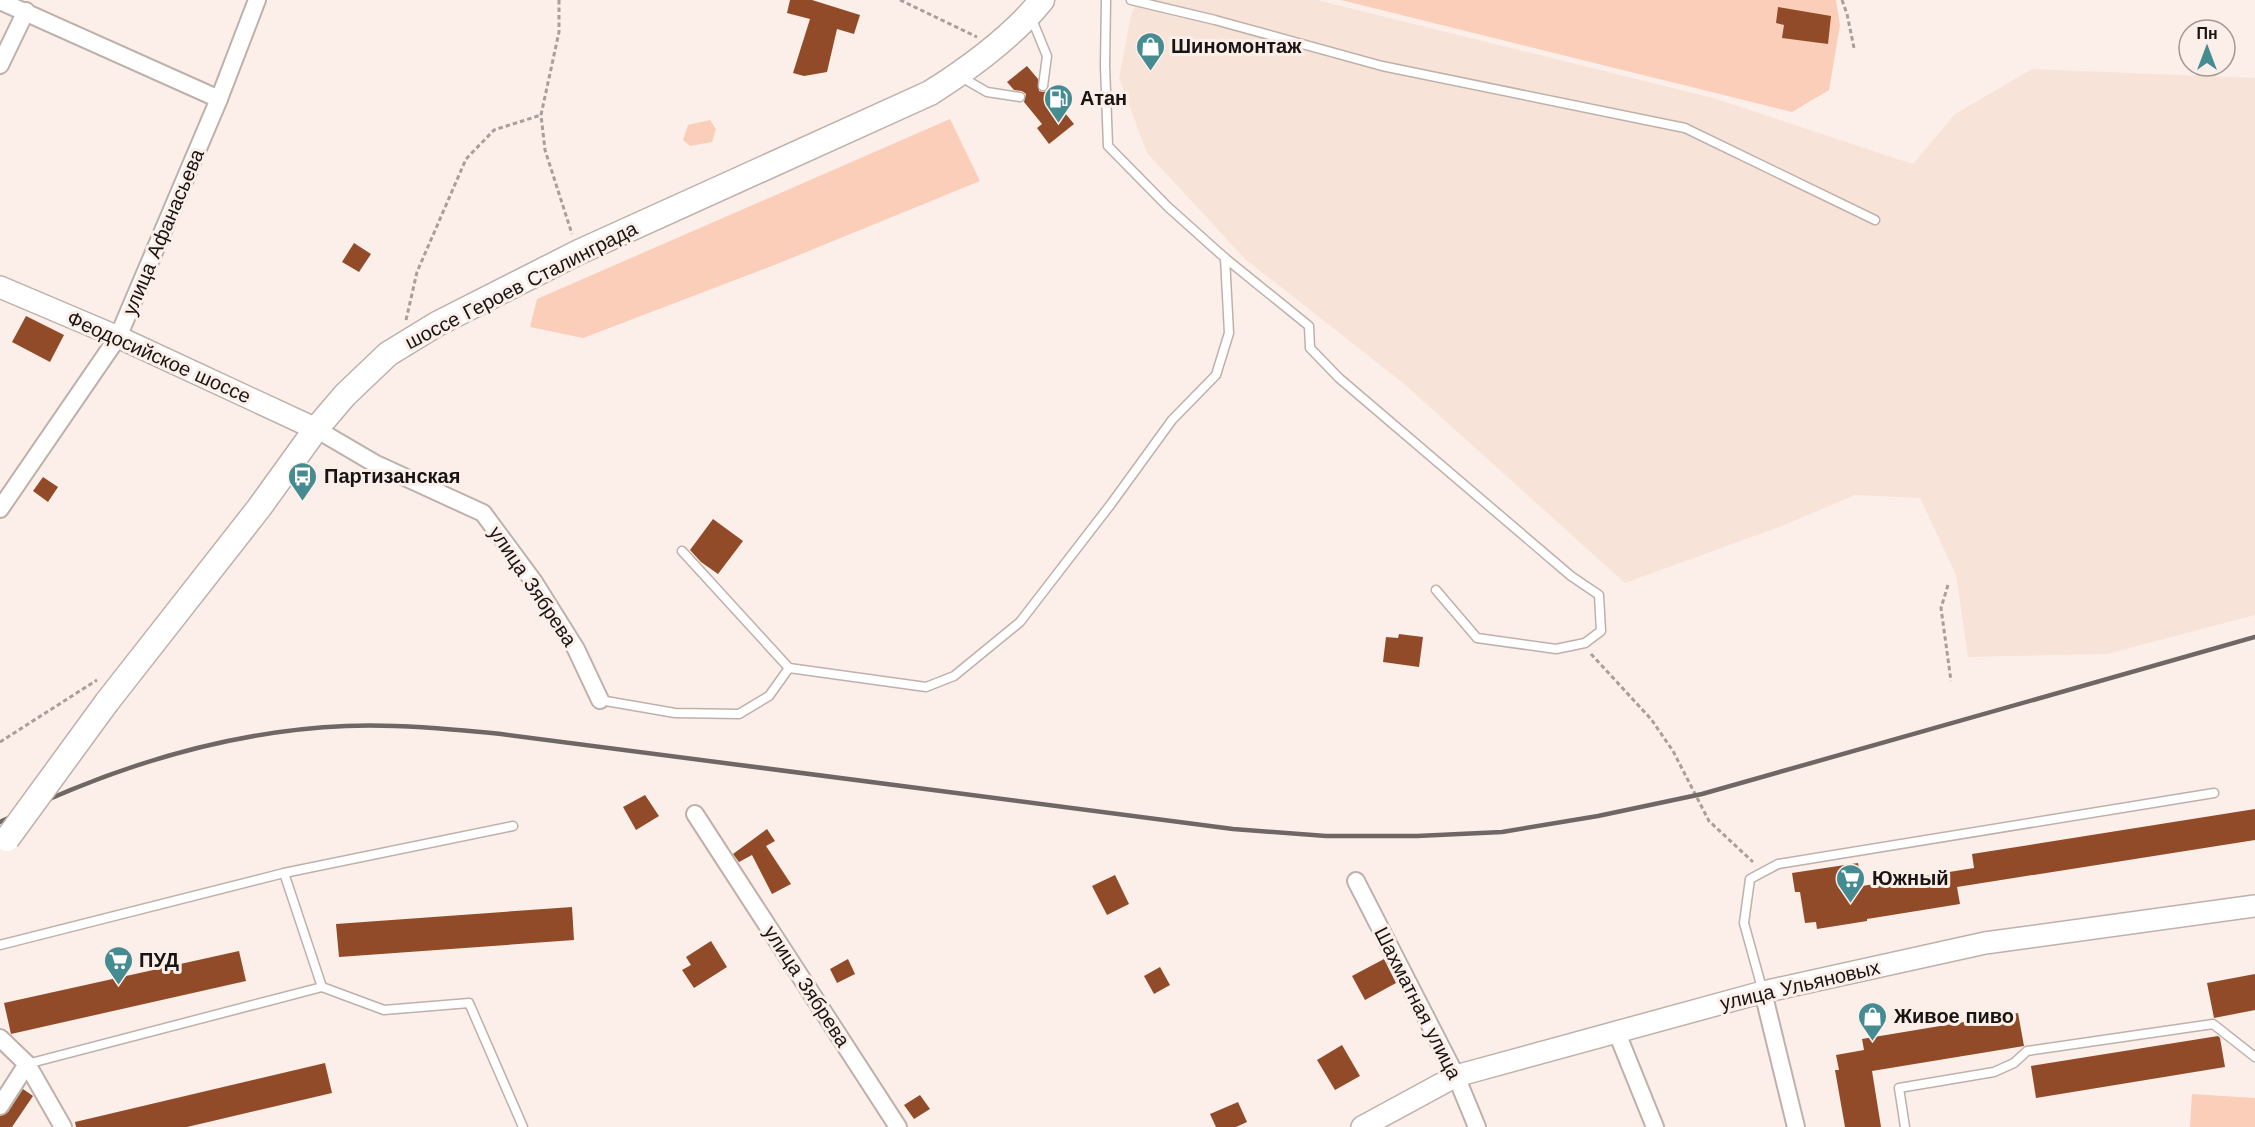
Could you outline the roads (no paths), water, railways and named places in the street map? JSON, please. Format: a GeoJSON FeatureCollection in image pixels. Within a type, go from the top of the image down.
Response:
{"type":"FeatureCollection","features":[{"type":"Feature","properties":{"kind":"main road","name":"шоссе Героев Сталинграда"},"geometry":{"type":"LineString","coordinates":[[3,844],[107,702],[260,508],[316,429],[345,395],[388,354],[437,324],[579,252],[930,93],[958,76],[1036,7]]}},
{"type":"Feature","properties":{"kind":"street","name":"улица Афанасьева"},"geometry":{"type":"LineString","coordinates":[[0,509],[118,337],[219,99],[257,0]]}},
{"type":"Feature","properties":{"kind":"street"},"geometry":{"type":"LineString","coordinates":[[0,1],[219,99]]}},
{"type":"Feature","properties":{"kind":"street"},"geometry":{"type":"LineString","coordinates":[[0,65],[26,11]]}},
{"type":"Feature","properties":{"kind":"street","name":"Феодосийское шоссе"},"geometry":{"type":"LineString","coordinates":[[0,287],[118,337],[316,429]]}},
{"type":"Feature","properties":{"kind":"street","name":"улица Зябрева"},"geometry":{"type":"LineString","coordinates":[[316,429],[374,463],[483,513],[534,582],[576,649],[600,700]]}},
{"type":"Feature","properties":{"kind":"street","name":"улица Зябрева"},"geometry":{"type":"LineString","coordinates":[[695,814],[898,1127]]}},
{"type":"Feature","properties":{"kind":"street","name":"Шахматная улица"},"geometry":{"type":"LineString","coordinates":[[1356,881],[1456,1076],[1477,1127]]}},
{"type":"Feature","properties":{"kind":"street","name":"улица Ульяновых"},"geometry":{"type":"LineString","coordinates":[[1362,1127],[1456,1076],[1763,992],[1984,943],[2255,906]]}},
{"type":"Feature","properties":{"kind":"street"},"geometry":{"type":"LineString","coordinates":[[1763,992],[1796,1127]]}},
{"type":"Feature","properties":{"kind":"street"},"geometry":{"type":"LineString","coordinates":[[1617,1033],[1655,1127]]}},
{"type":"Feature","properties":{"kind":"street"},"geometry":{"type":"LineString","coordinates":[[0,1038],[27,1064],[63,1127]]}},
{"type":"Feature","properties":{"kind":"street"},"geometry":{"type":"LineString","coordinates":[[0,1106],[27,1064]]}},
{"type":"Feature","properties":{"kind":"lane"},"geometry":{"type":"LineString","coordinates":[[1106,0],[1105,66],[1108,146],[1168,207],[1225,258],[1309,326],[1310,348],[1339,378],[1571,576],[1599,595],[1601,631],[1585,643],[1556,649],[1477,638],[1436,590]]}},
{"type":"Feature","properties":{"kind":"lane"},"geometry":{"type":"LineString","coordinates":[[1131,0],[1215,20],[1382,66],[1685,128],[1875,220]]}},
{"type":"Feature","properties":{"kind":"lane"},"geometry":{"type":"LineString","coordinates":[[1036,7],[1047,56],[1043,86]]}},
{"type":"Feature","properties":{"kind":"lane"},"geometry":{"type":"LineString","coordinates":[[958,76],[987,92],[1020,97]]}},
{"type":"Feature","properties":{"kind":"lane"},"geometry":{"type":"LineString","coordinates":[[682,551],[789,668],[926,687],[954,676],[1020,622],[1172,420],[1216,375],[1229,333],[1225,258]]}},
{"type":"Feature","properties":{"kind":"lane"},"geometry":{"type":"LineString","coordinates":[[600,700],[675,713],[739,714],[769,696],[789,668]]}},
{"type":"Feature","properties":{"kind":"lane"},"geometry":{"type":"LineString","coordinates":[[1763,992],[1744,923],[1750,879],[1778,864],[2214,793]]}},
{"type":"Feature","properties":{"kind":"lane"},"geometry":{"type":"LineString","coordinates":[[0,945],[284,873],[513,826]]}},
{"type":"Feature","properties":{"kind":"lane"},"geometry":{"type":"LineString","coordinates":[[284,873],[322,987]]}},
{"type":"Feature","properties":{"kind":"lane"},"geometry":{"type":"LineString","coordinates":[[27,1064],[322,987],[384,1010],[469,1003],[523,1127]]}},
{"type":"Feature","properties":{"kind":"lane"},"geometry":{"type":"LineString","coordinates":[[1905,1127],[1899,1088],[1994,1072],[2014,1063],[2027,1051],[2213,1024],[2255,1057]]}},
{"type":"Feature","properties":{"kind":"railway"},"geometry":{"type":"LineString","coordinates":[[0,822],[82,785],[168,756],[212,745],[301,729],[385,726],[501,734],[1233,829],[1326,836],[1417,836],[1502,832],[1598,816],[1702,794],[2255,637]]}},
{"type":"Feature","properties":{"kind":"place","name":"Шиномонтаж"},"geometry":{"type":"Point","coordinates":[1150,72]}},
{"type":"Feature","properties":{"kind":"place","name":"Атан"},"geometry":{"type":"Point","coordinates":[1059,124]}},
{"type":"Feature","properties":{"kind":"place","name":"Партизанская"},"geometry":{"type":"Point","coordinates":[303,502]}},
{"type":"Feature","properties":{"kind":"place","name":"Южный"},"geometry":{"type":"Point","coordinates":[1851,904]}},
{"type":"Feature","properties":{"kind":"place","name":"ПУД"},"geometry":{"type":"Point","coordinates":[118,986]}},
{"type":"Feature","properties":{"kind":"place","name":"Живое пиво"},"geometry":{"type":"Point","coordinates":[1873,1042]}}]}
